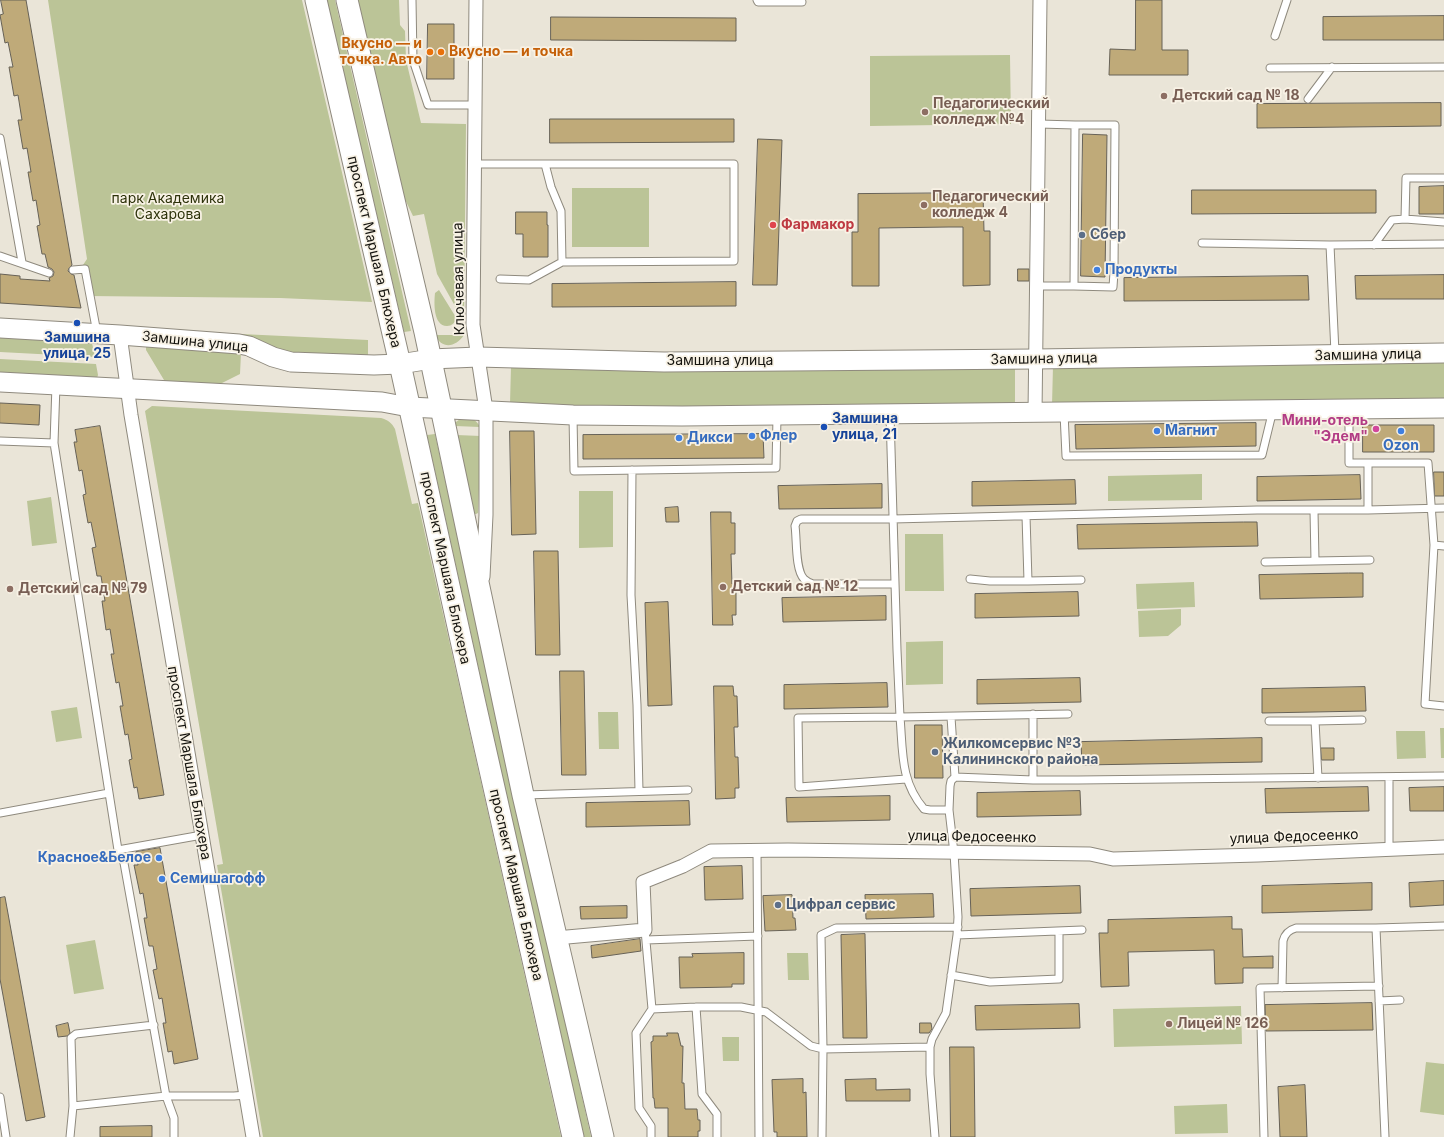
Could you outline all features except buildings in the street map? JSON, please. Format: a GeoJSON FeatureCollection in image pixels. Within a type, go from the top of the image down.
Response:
{"type":"FeatureCollection","features":[{"type":"Feature","properties":{"kind":"main road","name":"проспект Маршала Блюхера"},"geometry":{"type":"LineString","coordinates":[[316,0],[400,364],[573,1137]]}},
{"type":"Feature","properties":{"kind":"main road","name":"проспект Маршала Блюхера"},"geometry":{"type":"LineString","coordinates":[[347,0],[431,359],[523,795],[603,1137]]}},
{"type":"Feature","properties":{"kind":"street","name":"Ключевая улица"},"geometry":{"type":"LineString","coordinates":[[476,0],[474,325],[486,410],[486,515],[482,605]]}},
{"type":"Feature","properties":{"kind":"street"},"geometry":{"type":"LineString","coordinates":[[1035,413],[1040,0]]}},
{"type":"Feature","properties":{"kind":"street","name":"Замшина улица"},"geometry":{"type":"LineString","coordinates":[[0,328],[120,335],[249,346],[273,357],[291,362],[374,365],[400,364],[431,359],[478,357],[664,362],[1335,356],[1444,353]]}},
{"type":"Feature","properties":{"kind":"street","name":"проспект Маршала Блюхера"},"geometry":{"type":"LineString","coordinates":[[120,335],[126,389],[253,1137]]}},
{"type":"Feature","properties":{"kind":"street"},"geometry":{"type":"LineString","coordinates":[[0,382],[382,402],[409,407],[573,415],[777,416],[1444,408]]}},
{"type":"Feature","properties":{"kind":"street","name":"улица Федосеенко"},"geometry":{"type":"LineString","coordinates":[[646,935],[643,882],[683,866],[711,851],[757,850],[1090,854],[1113,859],[1444,847]]}},
{"type":"Feature","properties":{"kind":"street"},"geometry":{"type":"LineString","coordinates":[[556,938],[646,935]]}},
{"type":"Feature","properties":{"kind":"lane"},"geometry":{"type":"LineString","coordinates":[[412,0],[413,60],[428,105],[475,105]]}},
{"type":"Feature","properties":{"kind":"lane"},"geometry":{"type":"LineString","coordinates":[[757,0],[758,2],[802,2]]}},
{"type":"Feature","properties":{"kind":"lane"},"geometry":{"type":"LineString","coordinates":[[1275,36],[1287,0]]}},
{"type":"Feature","properties":{"kind":"lane"},"geometry":{"type":"LineString","coordinates":[[1308,99],[1332,67]]}},
{"type":"Feature","properties":{"kind":"lane"},"geometry":{"type":"LineString","coordinates":[[1270,68],[1444,67]]}},
{"type":"Feature","properties":{"kind":"lane"},"geometry":{"type":"LineString","coordinates":[[1037,286],[1113,287],[1114,257],[1115,125],[1039,124]]}},
{"type":"Feature","properties":{"kind":"lane"},"geometry":{"type":"LineString","coordinates":[[1074,286],[1075,125]]}},
{"type":"Feature","properties":{"kind":"lane"},"geometry":{"type":"LineString","coordinates":[[0,138],[22,262]]}},
{"type":"Feature","properties":{"kind":"lane"},"geometry":{"type":"LineString","coordinates":[[475,164],[734,164],[734,261],[562,262],[529,280],[500,279]]}},
{"type":"Feature","properties":{"kind":"lane"},"geometry":{"type":"LineString","coordinates":[[544,164],[551,187],[562,211],[562,262]]}},
{"type":"Feature","properties":{"kind":"lane"},"geometry":{"type":"LineString","coordinates":[[1405,219],[1406,178],[1444,178]]}},
{"type":"Feature","properties":{"kind":"lane"},"geometry":{"type":"LineString","coordinates":[[1374,245],[1392,220],[1405,219],[1444,222]]}},
{"type":"Feature","properties":{"kind":"lane"},"geometry":{"type":"LineString","coordinates":[[1202,242],[1330,245],[1444,244]]}},
{"type":"Feature","properties":{"kind":"lane"},"geometry":{"type":"LineString","coordinates":[[1330,245],[1335,356]]}},
{"type":"Feature","properties":{"kind":"lane"},"geometry":{"type":"LineString","coordinates":[[0,256],[22,262],[49,273]]}},
{"type":"Feature","properties":{"kind":"lane"},"geometry":{"type":"LineString","coordinates":[[73,270],[85,269],[97,334]]}},
{"type":"Feature","properties":{"kind":"lane"},"geometry":{"type":"LineString","coordinates":[[56,385],[54,443],[118,850],[124,863],[166,1096],[174,1118],[174,1137]]}},
{"type":"Feature","properties":{"kind":"lane"},"geometry":{"type":"LineString","coordinates":[[1349,409],[1349,463],[1428,463],[1430,509],[1434,545],[1425,704],[1444,706]]}},
{"type":"Feature","properties":{"kind":"lane"},"geometry":{"type":"LineString","coordinates":[[1064,413],[1066,456],[1262,455],[1271,418],[1271,410]]}},
{"type":"Feature","properties":{"kind":"lane"},"geometry":{"type":"LineString","coordinates":[[573,415],[574,471],[776,468],[777,416]]}},
{"type":"Feature","properties":{"kind":"lane"},"geometry":{"type":"LineString","coordinates":[[890,415],[900,717],[904,771],[906,779],[916,798],[924,809],[949,810]]}},
{"type":"Feature","properties":{"kind":"lane"},"geometry":{"type":"LineString","coordinates":[[0,441],[54,443]]}},
{"type":"Feature","properties":{"kind":"lane"},"geometry":{"type":"LineString","coordinates":[[1368,463],[1368,510]]}},
{"type":"Feature","properties":{"kind":"lane"},"geometry":{"type":"LineString","coordinates":[[632,470],[631,595],[637,705],[638,791]]}},
{"type":"Feature","properties":{"kind":"lane"},"geometry":{"type":"LineString","coordinates":[[895,584],[813,584],[808,582],[804,579],[799,570],[796,526],[797,521],[801,519],[893,519],[1257,510],[1314,511],[1444,508]]}},
{"type":"Feature","properties":{"kind":"lane"},"geometry":{"type":"LineString","coordinates":[[1314,511],[1315,561]]}},
{"type":"Feature","properties":{"kind":"lane"},"geometry":{"type":"LineString","coordinates":[[1026,516],[1028,581]]}},
{"type":"Feature","properties":{"kind":"lane"},"geometry":{"type":"LineString","coordinates":[[1434,545],[1444,546]]}},
{"type":"Feature","properties":{"kind":"lane"},"geometry":{"type":"LineString","coordinates":[[1265,562],[1370,560]]}},
{"type":"Feature","properties":{"kind":"lane"},"geometry":{"type":"LineString","coordinates":[[970,579],[990,581],[1081,580]]}},
{"type":"Feature","properties":{"kind":"lane"},"geometry":{"type":"LineString","coordinates":[[1032,714],[1033,780]]}},
{"type":"Feature","properties":{"kind":"lane"},"geometry":{"type":"LineString","coordinates":[[906,779],[799,787],[798,718],[951,717],[1068,714]]}},
{"type":"Feature","properties":{"kind":"lane"},"geometry":{"type":"LineString","coordinates":[[935,1137],[930,1074],[930,1047],[932,1039],[946,1013],[958,926],[954,853],[949,810],[950,786],[951,781],[955,777],[951,717]]}},
{"type":"Feature","properties":{"kind":"lane"},"geometry":{"type":"LineString","coordinates":[[1269,721],[1362,720]]}},
{"type":"Feature","properties":{"kind":"lane"},"geometry":{"type":"LineString","coordinates":[[1315,721],[1318,778]]}},
{"type":"Feature","properties":{"kind":"lane"},"geometry":{"type":"LineString","coordinates":[[955,777],[1033,780],[1444,776]]}},
{"type":"Feature","properties":{"kind":"lane"},"geometry":{"type":"LineString","coordinates":[[1389,777],[1389,849]]}},
{"type":"Feature","properties":{"kind":"lane"},"geometry":{"type":"LineString","coordinates":[[523,795],[688,790]]}},
{"type":"Feature","properties":{"kind":"lane"},"geometry":{"type":"LineString","coordinates":[[0,812],[109,793]]}},
{"type":"Feature","properties":{"kind":"lane"},"geometry":{"type":"LineString","coordinates":[[118,850],[202,835]]}},
{"type":"Feature","properties":{"kind":"lane"},"geometry":{"type":"LineString","coordinates":[[757,850],[759,1137]]}},
{"type":"Feature","properties":{"kind":"lane"},"geometry":{"type":"LineString","coordinates":[[822,1137],[822,935],[836,928],[958,926]]}},
{"type":"Feature","properties":{"kind":"lane"},"geometry":{"type":"LineString","coordinates":[[1282,988],[1283,941],[1284,936],[1290,930],[1296,928],[1444,926]]}},
{"type":"Feature","properties":{"kind":"lane"},"geometry":{"type":"LineString","coordinates":[[1376,928],[1385,1137]]}},
{"type":"Feature","properties":{"kind":"lane"},"geometry":{"type":"LineString","coordinates":[[957,935],[1082,930]]}},
{"type":"Feature","properties":{"kind":"lane"},"geometry":{"type":"LineString","coordinates":[[951,975],[990,982],[1059,979],[1059,932]]}},
{"type":"Feature","properties":{"kind":"lane"},"geometry":{"type":"LineString","coordinates":[[651,1137],[651,1126],[639,1108],[636,1033],[652,1009],[646,935],[758,936]]}},
{"type":"Feature","properties":{"kind":"lane"},"geometry":{"type":"LineString","coordinates":[[1264,1137],[1260,988],[1379,986]]}},
{"type":"Feature","properties":{"kind":"lane"},"geometry":{"type":"LineString","coordinates":[[1379,1001],[1400,1000]]}},
{"type":"Feature","properties":{"kind":"lane"},"geometry":{"type":"LineString","coordinates":[[696,1007],[702,1094],[716,1114],[717,1137]]}},
{"type":"Feature","properties":{"kind":"lane"},"geometry":{"type":"LineString","coordinates":[[652,1009],[741,1007],[758,1010],[766,1012],[811,1046],[823,1049],[930,1047]]}},
{"type":"Feature","properties":{"kind":"lane"},"geometry":{"type":"LineString","coordinates":[[70,1137],[73,1106],[71,1038],[76,1034],[154,1025]]}},
{"type":"Feature","properties":{"kind":"lane"},"geometry":{"type":"LineString","coordinates":[[73,1106],[166,1096],[246,1095]]}},
{"type":"Feature","properties":{"kind":"lane"},"geometry":{"type":"LineString","coordinates":[[0,1097],[6,1137]]}},
{"type":"Feature","properties":{"kind":"green space","name":"парк Академика Сахарова"},"geometry":{"type":"Polygon","coordinates":[[[48,0],[302,0],[372,302],[280,298],[87,296],[83,265],[87,259],[48,0]]]}},
{"type":"Feature","properties":{"kind":"green space"},"geometry":{"type":"Polygon","coordinates":[[[327,0],[335,0],[411,331],[404,332],[327,0]]]}},
{"type":"Feature","properties":{"kind":"green space"},"geometry":{"type":"Polygon","coordinates":[[[358,0],[399,0],[400,25],[405,31],[406,60],[421,123],[466,124],[464,322],[437,274],[424,214],[413,216],[401,191],[358,0]]]}},
{"type":"Feature","properties":{"kind":"green space"},"geometry":{"type":"Polygon","coordinates":[[[1010,55],[1011,124],[870,126],[870,56],[1010,55]]]}},
{"type":"Feature","properties":{"kind":"green space"},"geometry":{"type":"Polygon","coordinates":[[[572,188],[649,188],[649,247],[572,247],[572,188]]]}},
{"type":"Feature","properties":{"kind":"green space"},"geometry":{"type":"Polygon","coordinates":[[[439,290],[457,319],[454,323],[447,326],[442,325],[439,322],[435,313],[435,293],[439,290]]]}},
{"type":"Feature","properties":{"kind":"green space"},"geometry":{"type":"Polygon","coordinates":[[[241,334],[368,340],[368,357],[291,353],[279,350],[241,334]]]}},
{"type":"Feature","properties":{"kind":"green space"},"geometry":{"type":"Polygon","coordinates":[[[435,335],[464,335],[457,342],[445,345],[438,340],[435,335]]]}},
{"type":"Feature","properties":{"kind":"green space"},"geometry":{"type":"Polygon","coordinates":[[[0,336],[88,341],[92,343],[95,357],[0,352],[0,336]]]}},
{"type":"Feature","properties":{"kind":"green space"},"geometry":{"type":"Polygon","coordinates":[[[146,344],[241,353],[240,374],[216,386],[164,384],[164,380],[146,350],[146,344]]]}},
{"type":"Feature","properties":{"kind":"green space"},"geometry":{"type":"Polygon","coordinates":[[[0,359],[96,364],[98,375],[97,378],[0,376],[0,359]]]}},
{"type":"Feature","properties":{"kind":"green space"},"geometry":{"type":"Polygon","coordinates":[[[1444,362],[1444,401],[1052,405],[1053,366],[1444,362]]]}},
{"type":"Feature","properties":{"kind":"green space"},"geometry":{"type":"Polygon","coordinates":[[[511,366],[1015,367],[1015,407],[673,409],[510,404],[511,366]]]}},
{"type":"Feature","properties":{"kind":"green space"},"geometry":{"type":"Polygon","coordinates":[[[152,406],[381,418],[390,422],[394,427],[412,504],[418,503],[561,1137],[263,1137],[217,865],[223,864],[145,411],[152,406]]]}},
{"type":"Feature","properties":{"kind":"green space"},"geometry":{"type":"Polygon","coordinates":[[[463,417],[473,419],[480,427],[455,426],[456,422],[463,417]]]}},
{"type":"Feature","properties":{"kind":"green space"},"geometry":{"type":"Polygon","coordinates":[[[435,434],[591,1137],[584,1137],[507,797],[427,435],[435,434]]]}},
{"type":"Feature","properties":{"kind":"green space"},"geometry":{"type":"Polygon","coordinates":[[[456,435],[481,436],[478,513],[476,514],[474,514],[456,435]]]}},
{"type":"Feature","properties":{"kind":"green space"},"geometry":{"type":"Polygon","coordinates":[[[1202,474],[1202,500],[1108,501],[1108,476],[1202,474]]]}},
{"type":"Feature","properties":{"kind":"green space"},"geometry":{"type":"Polygon","coordinates":[[[579,491],[613,491],[613,547],[579,548],[579,491]]]}},
{"type":"Feature","properties":{"kind":"green space"},"geometry":{"type":"Polygon","coordinates":[[[51,497],[57,543],[32,546],[27,501],[51,497]]]}},
{"type":"Feature","properties":{"kind":"green space"},"geometry":{"type":"Polygon","coordinates":[[[905,534],[943,534],[944,591],[905,591],[905,534]]]}},
{"type":"Feature","properties":{"kind":"green space"},"geometry":{"type":"Polygon","coordinates":[[[1194,582],[1195,607],[1137,609],[1136,584],[1194,582]]]}},
{"type":"Feature","properties":{"kind":"green space"},"geometry":{"type":"Polygon","coordinates":[[[1181,609],[1181,625],[1168,636],[1139,637],[1138,611],[1181,609]]]}},
{"type":"Feature","properties":{"kind":"green space"},"geometry":{"type":"Polygon","coordinates":[[[943,641],[943,684],[906,685],[906,642],[943,641]]]}},
{"type":"Feature","properties":{"kind":"green space"},"geometry":{"type":"Polygon","coordinates":[[[77,707],[82,738],[56,742],[51,711],[77,707]]]}},
{"type":"Feature","properties":{"kind":"green space"},"geometry":{"type":"Polygon","coordinates":[[[598,712],[618,712],[619,749],[599,749],[598,712]]]}},
{"type":"Feature","properties":{"kind":"green space"},"geometry":{"type":"Polygon","coordinates":[[[1440,728],[1444,728],[1444,758],[1441,758],[1440,728]]]}},
{"type":"Feature","properties":{"kind":"green space"},"geometry":{"type":"Polygon","coordinates":[[[1396,731],[1425,731],[1426,758],[1397,759],[1396,731]]]}},
{"type":"Feature","properties":{"kind":"green space"},"geometry":{"type":"Polygon","coordinates":[[[95,940],[104,989],[74,994],[66,945],[95,940]]]}},
{"type":"Feature","properties":{"kind":"green space"},"geometry":{"type":"Polygon","coordinates":[[[787,953],[808,953],[809,980],[788,980],[787,953]]]}},
{"type":"Feature","properties":{"kind":"green space"},"geometry":{"type":"Polygon","coordinates":[[[1241,1006],[1242,1044],[1114,1047],[1113,1009],[1241,1006]]]}},
{"type":"Feature","properties":{"kind":"green space"},"geometry":{"type":"Polygon","coordinates":[[[722,1037],[739,1037],[739,1061],[723,1061],[722,1037]]]}},
{"type":"Feature","properties":{"kind":"green space"},"geometry":{"type":"Polygon","coordinates":[[[1426,1062],[1444,1064],[1444,1115],[1420,1112],[1426,1062]]]}},
{"type":"Feature","properties":{"kind":"green space"},"geometry":{"type":"Polygon","coordinates":[[[1227,1104],[1228,1133],[1175,1134],[1174,1106],[1227,1104]]]}},
{"type":"Feature","properties":{"kind":"place","name":"Вкусно — и точка. Авто"},"geometry":{"type":"Point","coordinates":[430,52]}},
{"type":"Feature","properties":{"kind":"place","name":"Вкусно — и точка"},"geometry":{"type":"Point","coordinates":[441,52]}},
{"type":"Feature","properties":{"kind":"place","name":"Детский сад № 18"},"geometry":{"type":"Point","coordinates":[1164,96]}},
{"type":"Feature","properties":{"kind":"place","name":"Педагогический колледж №4"},"geometry":{"type":"Point","coordinates":[925,112]}},
{"type":"Feature","properties":{"kind":"place","name":"Педагогический колледж 4"},"geometry":{"type":"Point","coordinates":[924,205]}},
{"type":"Feature","properties":{"kind":"place","name":"Фармакор"},"geometry":{"type":"Point","coordinates":[773,225]}},
{"type":"Feature","properties":{"kind":"place","name":"Сбер"},"geometry":{"type":"Point","coordinates":[1082,235]}},
{"type":"Feature","properties":{"kind":"place","name":"Продукты"},"geometry":{"type":"Point","coordinates":[1097,270]}},
{"type":"Feature","properties":{"kind":"place","name":"Замшина улица, 25"},"geometry":{"type":"Point","coordinates":[77,323]}},
{"type":"Feature","properties":{"kind":"place","name":"Замшина улица, 21"},"geometry":{"type":"Point","coordinates":[824,427]}},
{"type":"Feature","properties":{"kind":"place","name":"Мини-отель \"Эдем\""},"geometry":{"type":"Point","coordinates":[1376,429]}},
{"type":"Feature","properties":{"kind":"place","name":"Магнит"},"geometry":{"type":"Point","coordinates":[1157,431]}},
{"type":"Feature","properties":{"kind":"place","name":"Ozon"},"geometry":{"type":"Point","coordinates":[1401,431]}},
{"type":"Feature","properties":{"kind":"place","name":"Флер"},"geometry":{"type":"Point","coordinates":[752,436]}},
{"type":"Feature","properties":{"kind":"place","name":"Дикси"},"geometry":{"type":"Point","coordinates":[679,438]}},
{"type":"Feature","properties":{"kind":"place","name":"Детский сад № 12"},"geometry":{"type":"Point","coordinates":[723,587]}},
{"type":"Feature","properties":{"kind":"place","name":"Детский сад № 79"},"geometry":{"type":"Point","coordinates":[10,589]}},
{"type":"Feature","properties":{"kind":"place","name":"Жилкомсервис №3 Калининского района"},"geometry":{"type":"Point","coordinates":[935,752]}},
{"type":"Feature","properties":{"kind":"place","name":"Красное&Белое"},"geometry":{"type":"Point","coordinates":[159,858]}},
{"type":"Feature","properties":{"kind":"place","name":"Семишагофф"},"geometry":{"type":"Point","coordinates":[162,879]}},
{"type":"Feature","properties":{"kind":"place","name":"Цифрал сервис"},"geometry":{"type":"Point","coordinates":[778,905]}},
{"type":"Feature","properties":{"kind":"place","name":"Лицей № 126"},"geometry":{"type":"Point","coordinates":[1169,1024]}}]}
